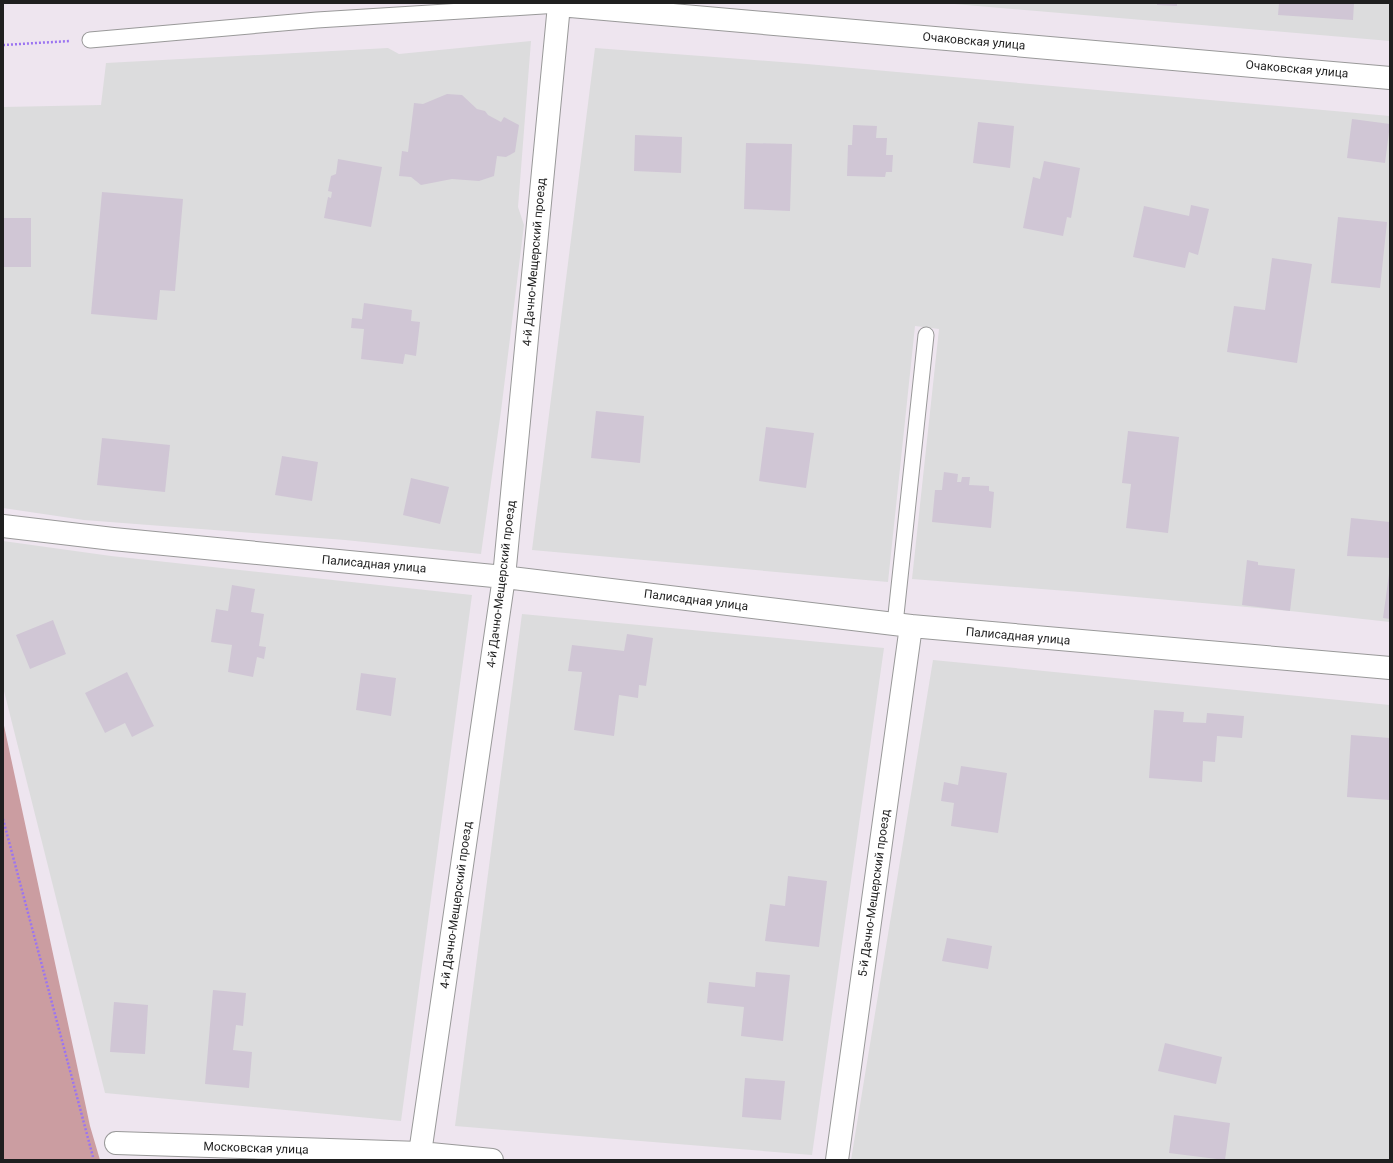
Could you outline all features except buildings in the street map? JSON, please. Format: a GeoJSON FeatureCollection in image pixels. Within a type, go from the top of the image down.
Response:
{"type":"FeatureCollection","features":[{"type":"Feature","properties":{"kind":"street","name":"Очаковская улица"},"geometry":{"type":"LineString","coordinates":[[561,4],[1390,78]]}},
{"type":"Feature","properties":{"kind":"street","name":"4-й Дачно-Мещерский проезд"},"geometry":{"type":"LineString","coordinates":[[420,1156],[504,577],[561,4]]}},
{"type":"Feature","properties":{"kind":"street","name":"Палисадная улица"},"geometry":{"type":"LineString","coordinates":[[3,526],[113,540],[504,577],[903,625],[1390,668]]}},
{"type":"Feature","properties":{"kind":"street","name":"5-й Дачно-Мещерский проезд"},"geometry":{"type":"LineString","coordinates":[[837,1160],[903,625]]}},
{"type":"Feature","properties":{"kind":"street","name":"Московская улица"},"geometry":{"type":"LineString","coordinates":[[116,1143],[492,1160]]}},
{"type":"Feature","properties":{"kind":"lane"},"geometry":{"type":"LineString","coordinates":[[90,40],[317,20],[561,4]]}},
{"type":"Feature","properties":{"kind":"lane"},"geometry":{"type":"LineString","coordinates":[[903,625],[926,335]]}},
{"type":"Feature","properties":{"kind":"path"},"geometry":{"type":"LineString","coordinates":[[3,44],[90,40]]}},
{"type":"Feature","properties":{"kind":"path"},"geometry":{"type":"LineString","coordinates":[[3,819],[93,1157]]}},
{"type":"Feature","properties":{"kind":"shaded area"},"geometry":{"type":"Polygon","coordinates":[[[943,3],[1390,3],[1390,41],[1237,28],[943,3]]]}},
{"type":"Feature","properties":{"kind":"shaded area"},"geometry":{"type":"Polygon","coordinates":[[[531,41],[518,207],[524,225],[501,411],[481,554],[345,540],[84,520],[3,508],[3,107],[101,105],[106,63],[388,48],[399,54],[531,41]]]}},
{"type":"Feature","properties":{"kind":"shaded area"},"geometry":{"type":"Polygon","coordinates":[[[595,48],[807,64],[1390,116],[1390,622],[1290,611],[1080,592],[912,579],[939,329],[915,326],[888,582],[532,550],[595,48]]]}},
{"type":"Feature","properties":{"kind":"shaded area"},"geometry":{"type":"Polygon","coordinates":[[[3,541],[111,556],[472,595],[401,1121],[105,1093],[3,687],[3,541]]]}},
{"type":"Feature","properties":{"kind":"shaded area"},"geometry":{"type":"Polygon","coordinates":[[[522,614],[884,648],[812,1155],[455,1126],[522,614]]]}},
{"type":"Feature","properties":{"kind":"shaded area"},"geometry":{"type":"Polygon","coordinates":[[[933,660],[1390,705],[1390,1160],[851,1160],[933,660]]]}},
{"type":"Feature","properties":{"kind":"shaded area"},"geometry":{"type":"Polygon","coordinates":[[[3,721],[90,1126],[100,1160],[3,1160],[3,721]]]}}]}
